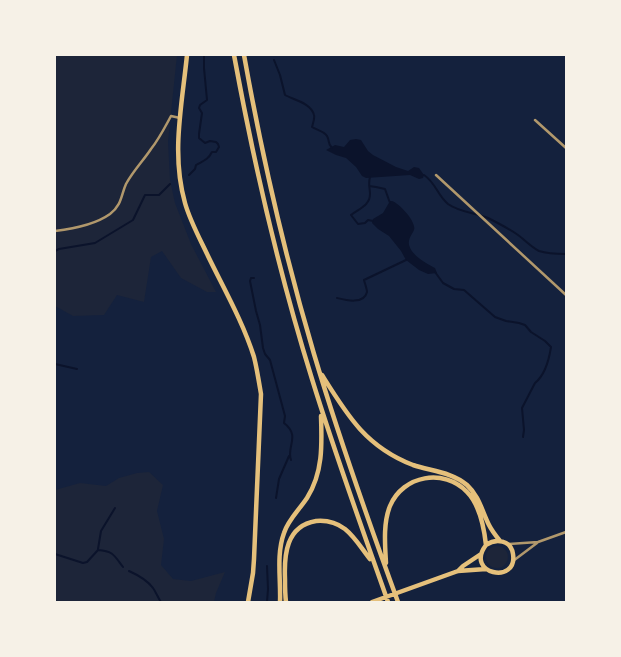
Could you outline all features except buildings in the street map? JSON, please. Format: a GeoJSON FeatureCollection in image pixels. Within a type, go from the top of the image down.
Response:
{"type":"FeatureCollection","features":[{"type":"Feature","properties":{"kind":"main road"},"geometry":{"type":"LineString","coordinates":[[187,55],[178,147],[182,193],[197,233],[250,345],[258,374],[261,402],[255,546],[248,602]]}},
{"type":"Feature","properties":{"kind":"main road"},"geometry":{"type":"LineString","coordinates":[[234,55],[246,121],[294,319],[343,477],[388,602]]}},
{"type":"Feature","properties":{"kind":"main road"},"geometry":{"type":"LineString","coordinates":[[244,55],[273,199],[298,297],[355,483],[398,602]]}},
{"type":"Feature","properties":{"kind":"main road"},"geometry":{"type":"LineString","coordinates":[[319,370],[349,417],[375,444],[406,462],[452,476],[467,485],[477,498],[489,525],[500,541]]}},
{"type":"Feature","properties":{"kind":"main road"},"geometry":{"type":"LineString","coordinates":[[280,602],[280,555],[283,536],[289,522],[310,492],[318,476],[322,456],[321,410]]}},
{"type":"Feature","properties":{"kind":"main road"},"geometry":{"type":"LineString","coordinates":[[386,570],[386,527],[390,505],[400,491],[411,482],[421,478],[444,478],[456,483],[467,492],[478,509],[484,528],[486,545]]}},
{"type":"Feature","properties":{"kind":"main road"},"geometry":{"type":"LineString","coordinates":[[286,602],[284,566],[287,546],[296,531],[312,522],[330,521],[341,526],[350,533],[374,563]]}},
{"type":"Feature","properties":{"kind":"main road"},"geometry":{"type":"LineString","coordinates":[[458,571],[481,554],[486,545],[492,542],[500,541],[507,544],[512,552],[513,562],[507,570],[501,573],[492,573],[486,569],[482,562],[481,554]]}},
{"type":"Feature","properties":{"kind":"main road"},"geometry":{"type":"LineString","coordinates":[[372,602],[458,571],[486,569]]}},
{"type":"Feature","properties":{"kind":"street"},"geometry":{"type":"LineString","coordinates":[[55,231],[88,224],[111,213],[118,206],[126,184],[172,116],[180,118]]}},
{"type":"Feature","properties":{"kind":"street"},"geometry":{"type":"LineString","coordinates":[[536,120],[566,148]]}},
{"type":"Feature","properties":{"kind":"street"},"geometry":{"type":"LineString","coordinates":[[436,175],[566,294]]}},
{"type":"Feature","properties":{"kind":"street"},"geometry":{"type":"LineString","coordinates":[[507,544],[538,542],[566,532]]}},
{"type":"Feature","properties":{"kind":"street"},"geometry":{"type":"LineString","coordinates":[[513,562],[538,542]]}},
{"type":"Feature","properties":{"kind":"shaded area"},"geometry":{"type":"Polygon","coordinates":[[[55,55],[177,55],[168,142],[170,180],[175,203],[191,244],[216,292],[207,292],[181,278],[162,251],[151,257],[144,302],[117,295],[104,315],[73,316],[55,306],[55,55]]]}},
{"type":"Feature","properties":{"kind":"shaded area"},"geometry":{"type":"Polygon","coordinates":[[[350,140],[361,140],[373,155],[396,167],[408,171],[414,167],[419,168],[424,175],[423,178],[419,179],[410,175],[366,178],[346,158],[326,150],[335,145],[344,147],[350,140]]]}},
{"type":"Feature","properties":{"kind":"shaded area"},"geometry":{"type":"Polygon","coordinates":[[[390,201],[395,202],[403,209],[413,222],[414,230],[409,245],[413,253],[435,268],[437,273],[428,274],[406,260],[389,236],[372,223],[373,219],[383,213],[390,201]]]}},
{"type":"Feature","properties":{"kind":"shaded area"},"geometry":{"type":"Polygon","coordinates":[[[149,472],[163,485],[157,511],[164,539],[161,565],[173,579],[191,581],[225,572],[214,602],[55,602],[55,490],[80,483],[106,486],[119,478],[149,472]]]}},
{"type":"Feature","properties":{"kind":"shaded area"},"geometry":{"type":"Polygon","coordinates":[[[497,546],[505,549],[508,557],[505,565],[497,568],[489,565],[486,557],[489,549],[497,546]]]}},
{"type":"Feature","properties":{"kind":"waterway"},"geometry":{"type":"LineString","coordinates":[[189,175],[196,165],[207,159],[212,152],[216,152],[219,147],[216,142],[210,141],[205,143],[199,138],[202,113],[199,108],[207,100],[204,55]]}},
{"type":"Feature","properties":{"kind":"waterway"},"geometry":{"type":"LineString","coordinates":[[274,60],[285,95],[302,102],[312,111],[314,116],[312,127],[326,134],[332,148]]}},
{"type":"Feature","properties":{"kind":"waterway"},"geometry":{"type":"LineString","coordinates":[[424,175],[452,207],[496,222],[514,232],[539,251],[566,254]]}},
{"type":"Feature","properties":{"kind":"waterway"},"geometry":{"type":"LineString","coordinates":[[370,177],[368,202],[351,215],[358,224],[365,223],[368,220],[373,221]]}},
{"type":"Feature","properties":{"kind":"waterway"},"geometry":{"type":"LineString","coordinates":[[55,251],[95,243],[133,220],[145,195],[159,195],[170,184]]}},
{"type":"Feature","properties":{"kind":"waterway"},"geometry":{"type":"LineString","coordinates":[[369,186],[385,189],[390,203]]}},
{"type":"Feature","properties":{"kind":"waterway"},"geometry":{"type":"LineString","coordinates":[[337,298],[354,301],[362,299],[367,292],[364,280],[406,260]]}},
{"type":"Feature","properties":{"kind":"waterway"},"geometry":{"type":"LineString","coordinates":[[435,272],[443,283],[454,289],[464,290],[495,317],[525,325],[551,347],[544,372],[535,383],[522,408],[523,437]]}},
{"type":"Feature","properties":{"kind":"waterway"},"geometry":{"type":"LineString","coordinates":[[254,278],[251,278],[250,281],[263,348],[270,360],[285,416],[284,423],[292,432],[291,460]]}},
{"type":"Feature","properties":{"kind":"waterway"},"geometry":{"type":"LineString","coordinates":[[55,364],[77,369]]}},
{"type":"Feature","properties":{"kind":"waterway"},"geometry":{"type":"LineString","coordinates":[[276,498],[279,479],[289,456]]}},
{"type":"Feature","properties":{"kind":"waterway"},"geometry":{"type":"LineString","coordinates":[[98,549],[101,531],[115,508]]}},
{"type":"Feature","properties":{"kind":"waterway"},"geometry":{"type":"LineString","coordinates":[[55,554],[83,563],[87,562],[98,550],[107,551],[113,554],[123,567]]}},
{"type":"Feature","properties":{"kind":"waterway"},"geometry":{"type":"LineString","coordinates":[[267,566],[267,602]]}},
{"type":"Feature","properties":{"kind":"waterway"},"geometry":{"type":"LineString","coordinates":[[129,571],[148,583],[161,602]]}}]}
